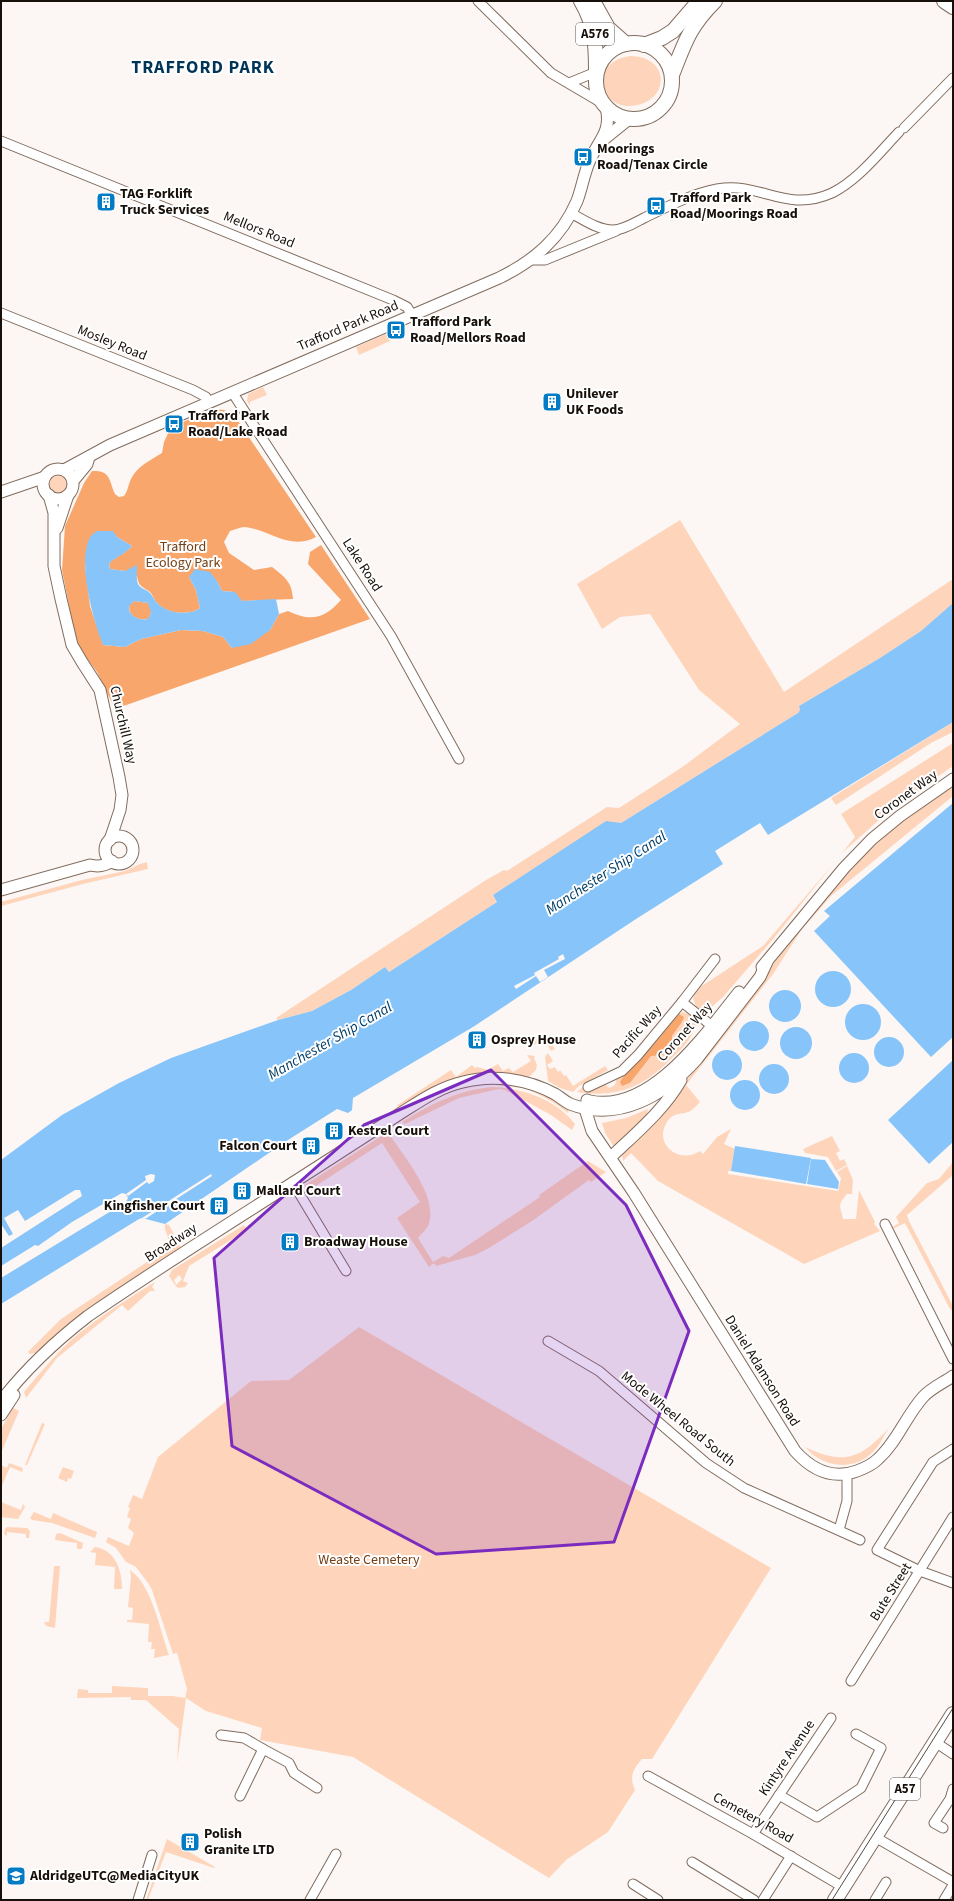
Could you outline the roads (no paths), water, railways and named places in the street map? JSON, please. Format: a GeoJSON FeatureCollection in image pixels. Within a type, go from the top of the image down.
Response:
{"type":"FeatureCollection","features":[{"type":"Feature","properties":{"kind":"main road","name":"A576"},"geometry":{"type":"LineString","coordinates":[[581,1],[589,16],[596,39],[596,90],[604,105]]}},
{"type":"Feature","properties":{"kind":"main road","name":"A576"},"geometry":{"type":"LineString","coordinates":[[593,1],[608,28],[626,44]]}},
{"type":"Feature","properties":{"kind":"main road","name":"A576"},"geometry":{"type":"LineString","coordinates":[[644,45],[667,36],[700,1]]}},
{"type":"Feature","properties":{"kind":"main road"},"geometry":{"type":"LineString","coordinates":[[604,105],[621,117],[629,119],[647,116],[662,107],[668,97],[672,85],[672,75],[686,36],[702,14],[715,1]]}},
{"type":"Feature","properties":{"kind":"main road"},"geometry":{"type":"LineString","coordinates":[[944,1],[953,7]]}},
{"type":"Feature","properties":{"kind":"main road","name":"A576"},"geometry":{"type":"LineString","coordinates":[[596,71],[609,53],[626,44],[644,45],[656,50],[665,60],[672,75]]}},
{"type":"Feature","properties":{"kind":"main road","name":"A57"},"geometry":{"type":"LineString","coordinates":[[835,1900],[953,1714]]}},
{"type":"Feature","properties":{"kind":"street"},"geometry":{"type":"LineString","coordinates":[[478,1],[551,73],[604,105],[608,123],[601,141],[590,160],[571,213],[552,241],[531,260]]}},
{"type":"Feature","properties":{"kind":"street"},"geometry":{"type":"LineString","coordinates":[[569,83],[596,71]]}},
{"type":"Feature","properties":{"kind":"street","name":"Trafford Park Road"},"geometry":{"type":"LineString","coordinates":[[64,470],[78,461],[90,457],[110,445],[499,278],[531,260],[545,260],[619,230],[688,198],[717,189],[744,188],[793,201],[821,196],[845,185],[858,174],[952,81]]}},
{"type":"Feature","properties":{"kind":"street"},"geometry":{"type":"LineString","coordinates":[[601,141],[629,119]]}},
{"type":"Feature","properties":{"kind":"street","name":"Mellors Road"},"geometry":{"type":"LineString","coordinates":[[1,141],[393,300],[407,307],[412,315]]}},
{"type":"Feature","properties":{"kind":"street"},"geometry":{"type":"LineString","coordinates":[[571,213],[594,225],[612,230],[619,230]]}},
{"type":"Feature","properties":{"kind":"street","name":"Mosley Road"},"geometry":{"type":"LineString","coordinates":[[1,312],[202,395],[209,402]]}},
{"type":"Feature","properties":{"kind":"street","name":"Lake Road"},"geometry":{"type":"LineString","coordinates":[[232,392],[391,636],[459,760]]}},
{"type":"Feature","properties":{"kind":"street","name":"Trafford Park Road"},"geometry":{"type":"LineString","coordinates":[[72,481],[87,464],[90,457]]}},
{"type":"Feature","properties":{"kind":"street"},"geometry":{"type":"LineString","coordinates":[[1,492],[45,477],[51,471],[64,470],[68,473],[72,481],[72,489],[68,495],[58,498],[25,484]]}},
{"type":"Feature","properties":{"kind":"street"},"geometry":{"type":"LineString","coordinates":[[45,477],[44,485],[47,493]]}},
{"type":"Feature","properties":{"kind":"street","name":"Churchill Way"},"geometry":{"type":"LineString","coordinates":[[47,493],[54,513],[54,566],[72,645],[100,690],[122,794],[119,815],[108,845]]}},
{"type":"Feature","properties":{"kind":"street","name":"Churchill Way"},"geometry":{"type":"LineString","coordinates":[[54,532],[59,523],[68,495]]}},
{"type":"Feature","properties":{"kind":"street","name":"Coronet Way"},"geometry":{"type":"LineString","coordinates":[[557,1095],[563,1101],[623,1108],[649,1099],[687,1070],[754,974],[767,962],[844,868],[868,844],[900,816],[953,779]]}},
{"type":"Feature","properties":{"kind":"street","name":"Churchill Way"},"geometry":{"type":"LineString","coordinates":[[119,815],[126,838]]}},
{"type":"Feature","properties":{"kind":"street"},"geometry":{"type":"LineString","coordinates":[[1,890],[90,865],[98,866],[112,861],[120,863],[131,857],[132,845],[126,838],[118,836],[90,865]]}},
{"type":"Feature","properties":{"kind":"street"},"geometry":{"type":"LineString","coordinates":[[108,845],[109,858],[112,861]]}},
{"type":"Feature","properties":{"kind":"street","name":"Pacific Way"},"geometry":{"type":"LineString","coordinates":[[588,1087],[622,1071],[638,1055],[715,959]]}},
{"type":"Feature","properties":{"kind":"street","name":"Pacific Way"},"geometry":{"type":"LineString","coordinates":[[682,1002],[715,1028]]}},
{"type":"Feature","properties":{"kind":"street","name":"Coronet Way"},"geometry":{"type":"LineString","coordinates":[[587,1104],[633,1097],[665,1076],[715,1028]]}},
{"type":"Feature","properties":{"kind":"street"},"geometry":{"type":"LineString","coordinates":[[611,1157],[637,1134],[653,1116],[678,1085],[687,1070]]}},
{"type":"Feature","properties":{"kind":"street","name":"Broadway"},"geometry":{"type":"LineString","coordinates":[[1,1401],[13,1385],[66,1334],[88,1316],[292,1183],[440,1090],[462,1082],[490,1078],[516,1080],[557,1095]]}},
{"type":"Feature","properties":{"kind":"street"},"geometry":{"type":"LineString","coordinates":[[633,1097],[643,1097],[649,1099],[652,1104],[653,1116]]}},
{"type":"Feature","properties":{"kind":"street","name":"Daniel Adamson Road"},"geometry":{"type":"LineString","coordinates":[[587,1104],[592,1131],[611,1157],[795,1451],[804,1461],[818,1470],[832,1474],[847,1474],[867,1467],[878,1460],[924,1396],[953,1376]]}},
{"type":"Feature","properties":{"kind":"street"},"geometry":{"type":"LineString","coordinates":[[292,1183],[346,1271]]}},
{"type":"Feature","properties":{"kind":"street"},"geometry":{"type":"LineString","coordinates":[[885,1224],[953,1359]]}},
{"type":"Feature","properties":{"kind":"street","name":"Mode Wheel Road South"},"geometry":{"type":"LineString","coordinates":[[548,1341],[599,1371],[706,1463],[744,1488],[860,1540]]}},
{"type":"Feature","properties":{"kind":"street","name":"Broadway"},"geometry":{"type":"LineString","coordinates":[[1,1415],[29,1371]]}},
{"type":"Feature","properties":{"kind":"street","name":"Broadway"},"geometry":{"type":"LineString","coordinates":[[1,1408],[14,1389],[18,1388]]}},
{"type":"Feature","properties":{"kind":"street"},"geometry":{"type":"LineString","coordinates":[[953,1449],[934,1462],[878,1550],[920,1571],[953,1583]]}},
{"type":"Feature","properties":{"kind":"street"},"geometry":{"type":"LineString","coordinates":[[839,1530],[847,1501],[847,1474]]}},
{"type":"Feature","properties":{"kind":"street","name":"Bute Street"},"geometry":{"type":"LineString","coordinates":[[851,1681],[953,1517]]}},
{"type":"Feature","properties":{"kind":"street","name":"Kintyre Avenue"},"geometry":{"type":"LineString","coordinates":[[753,1834],[830,1718]]}},
{"type":"Feature","properties":{"kind":"street"},"geometry":{"type":"LineString","coordinates":[[779,1795],[817,1817],[861,1788],[881,1748],[856,1734]]}},
{"type":"Feature","properties":{"kind":"street"},"geometry":{"type":"LineString","coordinates":[[221,1735],[244,1738],[264,1749],[289,1763],[294,1773],[317,1788]]}},
{"type":"Feature","properties":{"kind":"street"},"geometry":{"type":"LineString","coordinates":[[935,1742],[953,1754]]}},
{"type":"Feature","properties":{"kind":"street"},"geometry":{"type":"LineString","coordinates":[[240,1796],[264,1749]]}},
{"type":"Feature","properties":{"kind":"street","name":"Cemetery Road"},"geometry":{"type":"LineString","coordinates":[[648,1776],[753,1834],[843,1887]]}},
{"type":"Feature","properties":{"kind":"street"},"geometry":{"type":"LineString","coordinates":[[943,1828],[934,1823],[950,1799],[953,1789]]}},
{"type":"Feature","properties":{"kind":"street"},"geometry":{"type":"LineString","coordinates":[[876,1837],[953,1883],[944,1900]]}},
{"type":"Feature","properties":{"kind":"street"},"geometry":{"type":"LineString","coordinates":[[310,1900],[336,1854]]}},
{"type":"Feature","properties":{"kind":"street"},"geometry":{"type":"LineString","coordinates":[[138,1900],[152,1855]]}},
{"type":"Feature","properties":{"kind":"street"},"geometry":{"type":"LineString","coordinates":[[763,1900],[791,1856]]}},
{"type":"Feature","properties":{"kind":"street"},"geometry":{"type":"LineString","coordinates":[[692,1862],[754,1900]]}},
{"type":"Feature","properties":{"kind":"street"},"geometry":{"type":"LineString","coordinates":[[875,1900],[886,1882]]}},
{"type":"Feature","properties":{"kind":"street"},"geometry":{"type":"LineString","coordinates":[[633,1884],[658,1900]]}},
{"type":"Feature","properties":{"kind":"water"},"geometry":{"type":"Polygon","coordinates":[[[97,531],[113,531],[117,537],[132,546],[109,563],[110,569],[125,571],[137,565],[138,584],[150,593],[157,603],[167,610],[184,613],[195,611],[200,608],[196,590],[189,577],[195,569],[210,572],[222,591],[235,592],[242,601],[276,599],[279,614],[270,630],[251,644],[232,648],[223,637],[203,631],[181,630],[141,639],[125,647],[103,645],[91,607],[85,563],[86,550],[90,538],[97,531]],[[135,601],[131,604],[129,611],[139,619],[148,619],[151,613],[148,603],[135,601]]]}},
{"type":"Feature","properties":{"kind":"water","name":"Manchester Ship Canal"},"geometry":{"type":"Polygon","coordinates":[[[953,603],[953,722],[768,835],[760,823],[715,851],[723,864],[636,919],[473,1027],[353,1098],[352,1110],[348,1113],[337,1109],[288,1140],[165,1224],[142,1218],[139,1219],[1,1304],[1,1278],[126,1202],[128,1198],[126,1194],[122,1193],[72,1222],[38,1246],[35,1245],[1,1266],[1,1248],[82,1196],[80,1190],[75,1190],[25,1221],[18,1210],[4,1218],[13,1234],[9,1236],[1,1224],[1,1160],[62,1115],[119,1083],[171,1058],[278,1020],[312,1011],[351,990],[385,967],[389,972],[497,902],[493,895],[606,821],[621,823],[798,713],[800,710],[799,706],[880,658],[921,631],[953,603]]]}},
{"type":"Feature","properties":{"kind":"water"},"geometry":{"type":"Polygon","coordinates":[[[953,803],[953,1037],[931,1057],[814,931],[830,916],[824,911],[953,803]]]}},
{"type":"Feature","properties":{"kind":"water"},"geometry":{"type":"Polygon","coordinates":[[[837,971],[846,976],[850,982],[850,996],[846,1002],[837,1007],[829,1007],[820,1002],[816,996],[815,985],[820,976],[826,972],[837,971]]]}},
{"type":"Feature","properties":{"kind":"water"},"geometry":{"type":"Polygon","coordinates":[[[785,990],[791,991],[798,997],[801,1006],[800,1012],[794,1019],[785,1022],[779,1021],[772,1015],[769,1006],[770,1000],[776,993],[785,990]]]}},
{"type":"Feature","properties":{"kind":"water"},"geometry":{"type":"Polygon","coordinates":[[[867,1004],[876,1009],[880,1015],[880,1029],[876,1035],[867,1040],[859,1040],[850,1035],[846,1029],[845,1018],[850,1009],[856,1005],[867,1004]]]}},
{"type":"Feature","properties":{"kind":"water"},"geometry":{"type":"Polygon","coordinates":[[[754,1021],[765,1025],[769,1036],[765,1047],[754,1051],[743,1047],[739,1036],[743,1025],[754,1021]]]}},
{"type":"Feature","properties":{"kind":"water"},"geometry":{"type":"Polygon","coordinates":[[[793,1027],[799,1027],[809,1034],[812,1043],[811,1049],[805,1056],[799,1059],[793,1059],[783,1052],[780,1046],[780,1040],[787,1030],[793,1027]]]}},
{"type":"Feature","properties":{"kind":"water"},"geometry":{"type":"Polygon","coordinates":[[[889,1037],[899,1042],[904,1052],[899,1062],[889,1067],[879,1062],[874,1052],[879,1042],[889,1037]]]}},
{"type":"Feature","properties":{"kind":"water"},"geometry":{"type":"Polygon","coordinates":[[[727,1050],[738,1054],[742,1065],[738,1076],[727,1080],[716,1076],[712,1065],[716,1054],[727,1050]]]}},
{"type":"Feature","properties":{"kind":"water"},"geometry":{"type":"Polygon","coordinates":[[[854,1053],[860,1054],[868,1062],[868,1074],[860,1082],[854,1083],[848,1082],[840,1074],[839,1068],[840,1062],[848,1054],[854,1053]]]}},
{"type":"Feature","properties":{"kind":"water"},"geometry":{"type":"Polygon","coordinates":[[[953,1060],[953,1142],[929,1164],[888,1120],[953,1060]]]}},
{"type":"Feature","properties":{"kind":"water"},"geometry":{"type":"Polygon","coordinates":[[[774,1064],[785,1068],[789,1079],[785,1090],[774,1094],[763,1090],[759,1079],[763,1068],[774,1064]]]}},
{"type":"Feature","properties":{"kind":"water"},"geometry":{"type":"Polygon","coordinates":[[[745,1080],[756,1084],[760,1095],[756,1106],[745,1110],[734,1106],[730,1095],[734,1084],[745,1080]]]}},
{"type":"Feature","properties":{"kind":"water"},"geometry":{"type":"Polygon","coordinates":[[[735,1146],[811,1158],[806,1184],[731,1171],[735,1146]]]}},
{"type":"Feature","properties":{"kind":"water"},"geometry":{"type":"Polygon","coordinates":[[[811,1159],[825,1160],[839,1182],[838,1189],[807,1184],[811,1159]]]}},
{"type":"Feature","properties":{"kind":"tram line"},"geometry":{"type":"LineString","coordinates":[[832,1900],[953,1708]]}},
{"type":"Feature","properties":{"kind":"place","name":"Moorings Road/Tenax Circle"},"geometry":{"type":"Point","coordinates":[583,157]}},
{"type":"Feature","properties":{"kind":"place","name":"TAG Forklift Truck Services"},"geometry":{"type":"Point","coordinates":[106,202]}},
{"type":"Feature","properties":{"kind":"place","name":"Trafford Park Road/Moorings Road"},"geometry":{"type":"Point","coordinates":[656,206]}},
{"type":"Feature","properties":{"kind":"place","name":"Trafford Park Road/Mellors Road"},"geometry":{"type":"Point","coordinates":[396,330]}},
{"type":"Feature","properties":{"kind":"place","name":"Unilever UK Foods"},"geometry":{"type":"Point","coordinates":[552,402]}},
{"type":"Feature","properties":{"kind":"place","name":"Trafford Park Road/Lake Road"},"geometry":{"type":"Point","coordinates":[174,424]}},
{"type":"Feature","properties":{"kind":"place","name":"Osprey House"},"geometry":{"type":"Point","coordinates":[477,1040]}},
{"type":"Feature","properties":{"kind":"place","name":"Kestrel Court"},"geometry":{"type":"Point","coordinates":[334,1131]}},
{"type":"Feature","properties":{"kind":"place","name":"Falcon Court"},"geometry":{"type":"Point","coordinates":[311,1146]}},
{"type":"Feature","properties":{"kind":"place","name":"Mallard Court"},"geometry":{"type":"Point","coordinates":[242,1191]}},
{"type":"Feature","properties":{"kind":"place","name":"Kingfisher Court"},"geometry":{"type":"Point","coordinates":[219,1206]}},
{"type":"Feature","properties":{"kind":"place","name":"Broadway House"},"geometry":{"type":"Point","coordinates":[290,1242]}},
{"type":"Feature","properties":{"kind":"place","name":"Polish Granite LTD"},"geometry":{"type":"Point","coordinates":[190,1842]}},
{"type":"Feature","properties":{"kind":"place","name":"AldridgeUTC@MediaCityUK"},"geometry":{"type":"Point","coordinates":[16,1876]}},
{"type":"Feature","properties":{"kind":"district","name":"TRAFFORD PARK"},"geometry":{"type":"Point","coordinates":[203,67]}},
{"type":"Feature","properties":{"kind":"park label","name":"Trafford Ecology Park"},"geometry":{"type":"Point","coordinates":[183,556]}},
{"type":"Feature","properties":{"kind":"park label","name":"Weaste Cemetery"},"geometry":{"type":"Point","coordinates":[369,1560]}}]}
